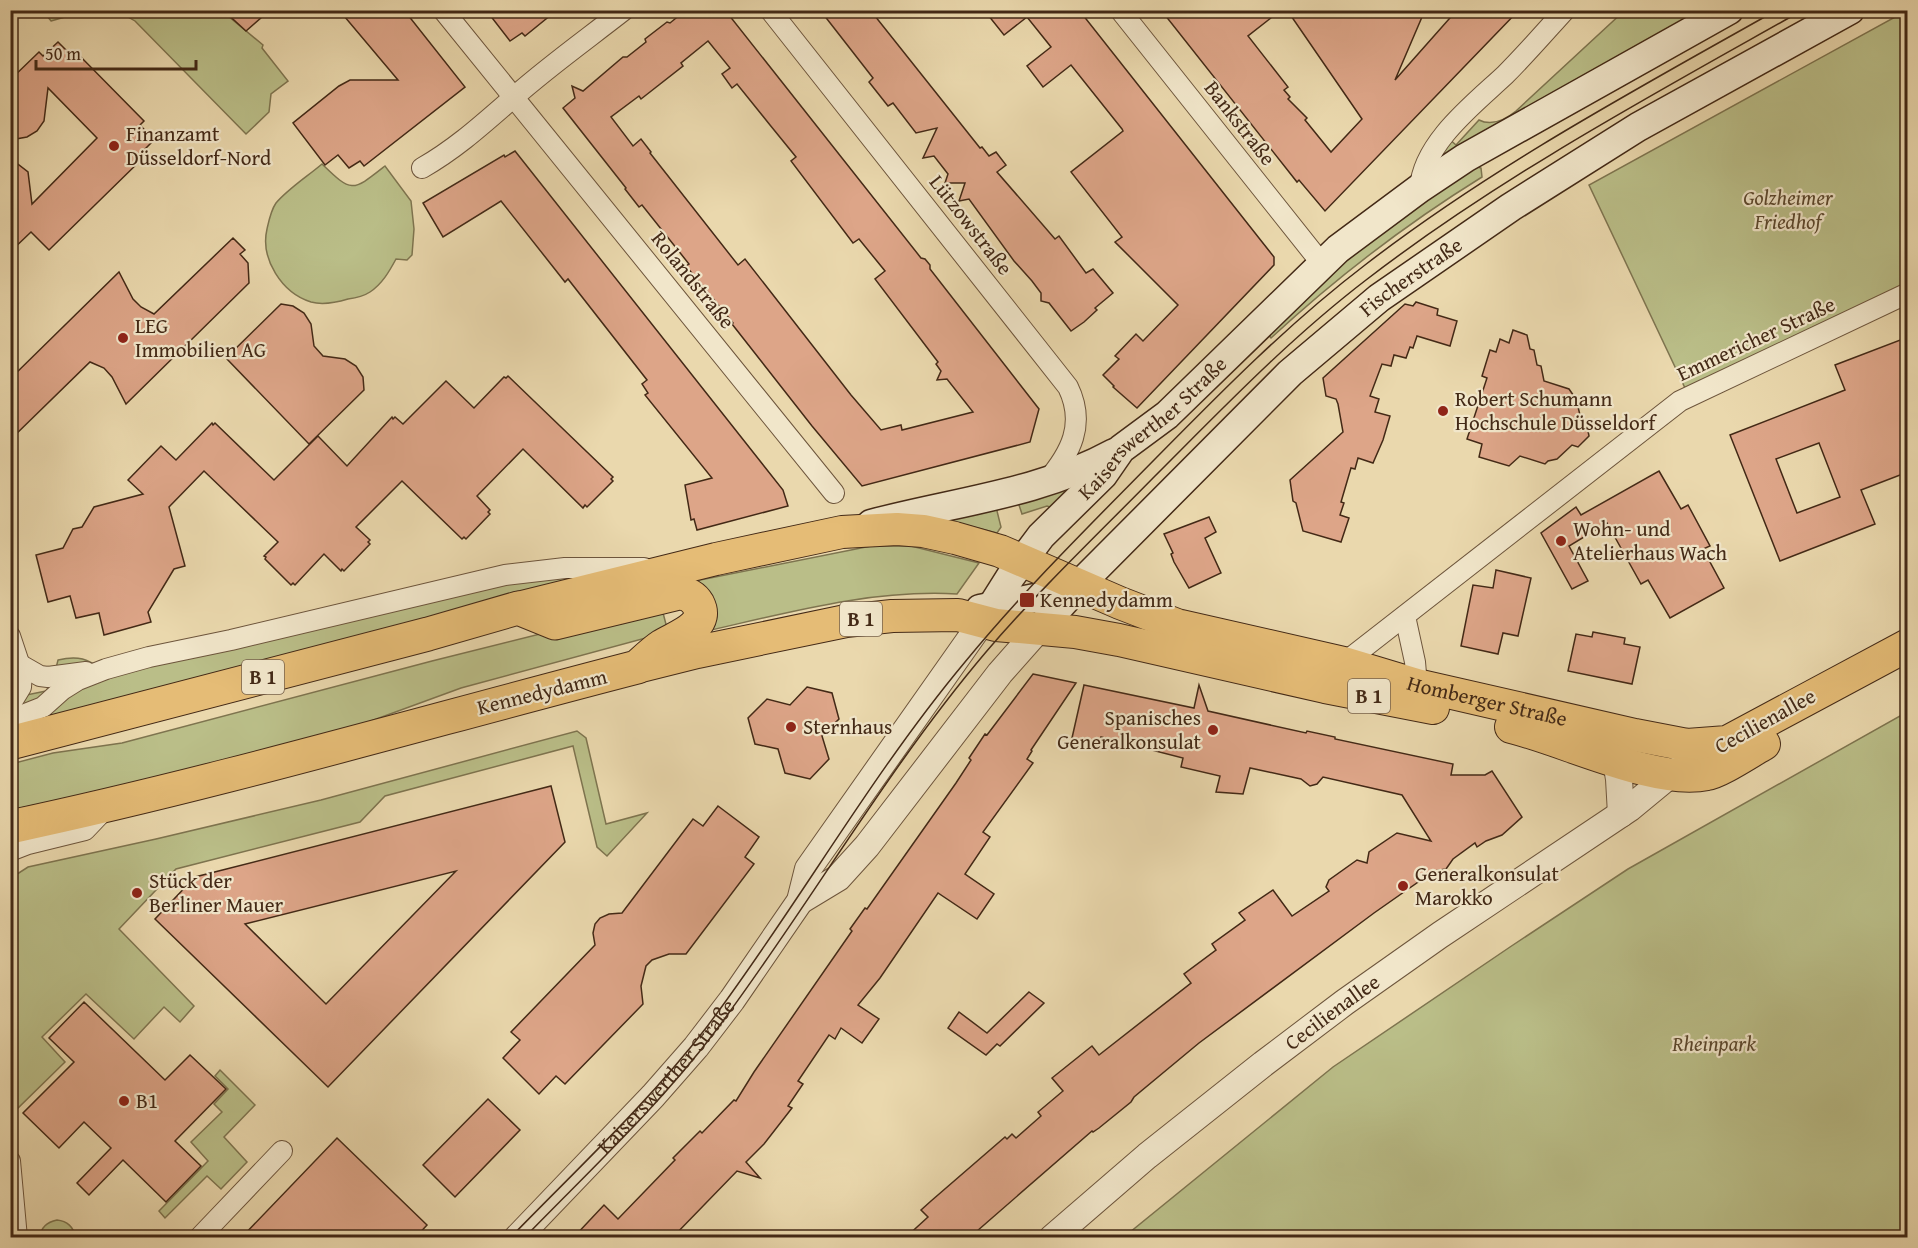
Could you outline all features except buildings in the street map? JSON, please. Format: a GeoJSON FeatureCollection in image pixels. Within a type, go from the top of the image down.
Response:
{"type":"FeatureCollection","features":[{"type":"Feature","properties":{"kind":"highway"},"geometry":{"type":"LineString","coordinates":[[518,608],[555,622],[672,594],[685,593],[692,597],[699,610],[699,620],[696,625],[661,646],[637,668]]}},
{"type":"Feature","properties":{"kind":"highway","name":"B 1"},"geometry":{"type":"LineString","coordinates":[[10,743],[428,634],[518,608]]}},
{"type":"Feature","properties":{"kind":"highway","name":"Kennedydamm"},"geometry":{"type":"LineString","coordinates":[[10,827],[207,782],[637,668]]}},
{"type":"Feature","properties":{"kind":"main road"},"geometry":{"type":"LineString","coordinates":[[1420,188],[1512,130],[1729,10]]}},
{"type":"Feature","properties":{"kind":"main road","name":"Fischerstraße"},"geometry":{"type":"LineString","coordinates":[[1039,629],[1079,585],[1290,373],[1379,298],[1502,213],[1609,145],[1850,10]]}},
{"type":"Feature","properties":{"kind":"main road","name":"Kaiserswerther Straße"},"geometry":{"type":"LineString","coordinates":[[977,614],[1041,536],[1103,475],[1121,449],[1167,415],[1338,249],[1420,188]]}},
{"type":"Feature","properties":{"kind":"main road","name":"B 1"},"geometry":{"type":"LineString","coordinates":[[518,608],[674,569],[1007,493],[1082,469],[1121,449]]}},
{"type":"Feature","properties":{"kind":"main road","name":"B 1"},"geometry":{"type":"LineString","coordinates":[[842,532],[923,531],[974,543],[1023,560],[1079,585]]}},
{"type":"Feature","properties":{"kind":"main road"},"geometry":{"type":"LineString","coordinates":[[977,614],[1055,594],[1079,585]]}},
{"type":"Feature","properties":{"kind":"main road","name":"Homberger Straße"},"geometry":{"type":"LineString","coordinates":[[1079,585],[1178,625],[1344,663],[1417,685],[1677,744],[1726,742]]}},
{"type":"Feature","properties":{"kind":"main road","name":"B 1"},"geometry":{"type":"LineString","coordinates":[[977,614],[1039,629]]}},
{"type":"Feature","properties":{"kind":"main road","name":"Kennedydamm"},"geometry":{"type":"LineString","coordinates":[[637,668],[697,652],[846,621],[892,616],[977,614]]}},
{"type":"Feature","properties":{"kind":"main road","name":"Homberger Straße"},"geometry":{"type":"LineString","coordinates":[[1039,629],[1075,632],[1119,640],[1325,687],[1444,710],[1528,731],[1616,761]]}},
{"type":"Feature","properties":{"kind":"main road","name":"Cecilienallee"},"geometry":{"type":"LineString","coordinates":[[1726,742],[1908,645]]}},
{"type":"Feature","properties":{"kind":"main road","name":"Cecilienallee"},"geometry":{"type":"LineString","coordinates":[[1709,774],[1908,667]]}},
{"type":"Feature","properties":{"kind":"main road","name":"B 1"},"geometry":{"type":"LineString","coordinates":[[1616,761],[1670,775],[1709,774]]}},
{"type":"Feature","properties":{"kind":"street","name":"Rolandstraße"},"geometry":{"type":"LineString","coordinates":[[443,10],[834,493]]}},
{"type":"Feature","properties":{"kind":"street"},"geometry":{"type":"LineString","coordinates":[[422,168],[443,156],[487,122],[514,97],[624,10]]}},
{"type":"Feature","properties":{"kind":"street","name":"Lützowstraße"},"geometry":{"type":"LineString","coordinates":[[770,10],[1068,387],[1077,412],[1075,435],[1060,463],[1046,482]]}},
{"type":"Feature","properties":{"kind":"street","name":"Bankstraße"},"geometry":{"type":"LineString","coordinates":[[1120,10],[1322,264]]}},
{"type":"Feature","properties":{"kind":"street"},"geometry":{"type":"LineString","coordinates":[[1420,188],[1421,175],[1446,134],[1565,10]]}},
{"type":"Feature","properties":{"kind":"street","name":"Emmericher Straße"},"geometry":{"type":"LineString","coordinates":[[1344,663],[1680,401],[1908,294]]}},
{"type":"Feature","properties":{"kind":"street"},"geometry":{"type":"LineString","coordinates":[[19,664],[40,676],[48,677],[106,669],[505,575],[586,567],[674,569]]}},
{"type":"Feature","properties":{"kind":"street","name":"Kaiserswerther Straße"},"geometry":{"type":"LineString","coordinates":[[517,1238],[654,1096],[732,1000],[800,901],[808,869],[977,614]]}},
{"type":"Feature","properties":{"kind":"street"},"geometry":{"type":"LineString","coordinates":[[1405,616],[1415,662],[1417,685]]}},
{"type":"Feature","properties":{"kind":"street","name":"Kaiserswerther Straße"},"geometry":{"type":"LineString","coordinates":[[800,901],[838,878],[867,846],[1005,666],[1039,629]]}},
{"type":"Feature","properties":{"kind":"street"},"geometry":{"type":"LineString","coordinates":[[10,636],[22,672],[21,687],[10,705]]}},
{"type":"Feature","properties":{"kind":"street"},"geometry":{"type":"LineString","coordinates":[[10,720],[43,708],[62,690],[78,680],[106,669]]}},
{"type":"Feature","properties":{"kind":"street","name":"Cecilienallee"},"geometry":{"type":"LineString","coordinates":[[1052,1238],[1148,1156],[1336,1009],[1440,935],[1625,811],[1670,775],[1726,742]]}},
{"type":"Feature","properties":{"kind":"street"},"geometry":{"type":"LineString","coordinates":[[1616,761],[1625,811]]}},
{"type":"Feature","properties":{"kind":"street","name":"Cecilienallee"},"geometry":{"type":"LineString","coordinates":[[1625,811],[1676,792],[1709,774]]}},
{"type":"Feature","properties":{"kind":"street"},"geometry":{"type":"LineString","coordinates":[[10,851],[28,844],[85,830],[108,806]]}},
{"type":"Feature","properties":{"kind":"street"},"geometry":{"type":"LineString","coordinates":[[199,1238],[282,1151]]}},
{"type":"Feature","properties":{"kind":"street"},"geometry":{"type":"LineString","coordinates":[[10,1161],[17,1238]]}},
{"type":"Feature","properties":{"kind":"green space"},"geometry":{"type":"Polygon","coordinates":[[[43,11],[222,11],[263,45],[262,48],[288,81],[271,94],[269,112],[246,134],[135,21],[115,13],[94,12],[51,21],[43,11]]]}},
{"type":"Feature","properties":{"kind":"green space"},"geometry":{"type":"Polygon","coordinates":[[[1624,11],[1703,11],[1440,158],[1440,153],[1449,139],[1456,145],[1479,120],[1498,121],[1516,111],[1624,11]]]}},
{"type":"Feature","properties":{"kind":"green space","name":"Golzheimer Friedhof"},"geometry":{"type":"Polygon","coordinates":[[[1906,11],[1907,284],[1685,388],[1589,185],[1906,11]]]}},
{"type":"Feature","properties":{"kind":"green space"},"geometry":{"type":"Polygon","coordinates":[[[322,164],[340,180],[352,186],[365,181],[385,166],[411,201],[414,229],[412,255],[407,260],[396,259],[374,289],[357,297],[320,303],[300,298],[282,283],[270,263],[266,240],[269,219],[276,203],[322,164]]]}},
{"type":"Feature","properties":{"kind":"green space"},"geometry":{"type":"Polygon","coordinates":[[[1474,166],[1481,168],[1482,177],[1426,213],[1373,252],[1271,338],[1267,333],[1365,243],[1474,166]]]}},
{"type":"Feature","properties":{"kind":"green space"},"geometry":{"type":"Polygon","coordinates":[[[1071,487],[1053,508],[1047,506],[1022,514],[1018,502],[1071,487]]]}},
{"type":"Feature","properties":{"kind":"green space"},"geometry":{"type":"Polygon","coordinates":[[[996,507],[1001,527],[997,533],[954,522],[953,516],[996,507]]]}},
{"type":"Feature","properties":{"kind":"green space"},"geometry":{"type":"Polygon","coordinates":[[[871,546],[911,546],[979,563],[957,594],[924,593],[859,599],[826,604],[698,633],[680,584],[871,546]]]}},
{"type":"Feature","properties":{"kind":"green space"},"geometry":{"type":"Polygon","coordinates":[[[559,574],[573,578],[41,721],[21,721],[21,696],[46,691],[53,680],[58,660],[79,658],[109,673],[403,602],[559,574]]]}},
{"type":"Feature","properties":{"kind":"green space"},"geometry":{"type":"Polygon","coordinates":[[[648,607],[662,609],[668,632],[461,688],[360,725],[103,791],[11,810],[11,764],[53,753],[122,743],[648,607]]]}},
{"type":"Feature","properties":{"kind":"green space","name":"Rheinpark"},"geometry":{"type":"Polygon","coordinates":[[[1907,712],[1907,1237],[1124,1237],[1333,1067],[1510,947],[1628,869],[1907,712]]]}},
{"type":"Feature","properties":{"kind":"green space"},"geometry":{"type":"Polygon","coordinates":[[[577,731],[586,738],[606,824],[647,813],[607,856],[597,847],[573,746],[385,796],[360,822],[176,869],[119,929],[194,1006],[180,1022],[164,1007],[134,1039],[86,994],[42,1037],[65,1062],[18,1108],[11,1105],[11,878],[28,867],[321,800],[577,731]]]}},
{"type":"Feature","properties":{"kind":"green space"},"geometry":{"type":"Polygon","coordinates":[[[220,1070],[255,1105],[224,1137],[247,1162],[221,1189],[207,1176],[165,1218],[159,1211],[208,1161],[191,1142],[222,1112],[214,1104],[228,1089],[215,1076],[220,1070]]]}},
{"type":"Feature","properties":{"kind":"green space"},"geometry":{"type":"Polygon","coordinates":[[[57,1220],[69,1225],[75,1237],[40,1237],[45,1225],[57,1220]]]}},
{"type":"Feature","properties":{"kind":"tram line"},"geometry":{"type":"LineString","coordinates":[[510,1238],[636,1109],[684,1056],[739,983],[897,751],[987,635],[1058,558],[1231,383],[1337,287],[1464,194],[1566,130],[1777,10]]}},
{"type":"Feature","properties":{"kind":"tram line"},"geometry":{"type":"LineString","coordinates":[[524,1238],[646,1113],[714,1033],[749,986],[914,744],[986,652],[1069,563],[1257,375],[1310,326],[1366,280],[1470,206],[1579,138],[1803,10]]}},
{"type":"Feature","properties":{"kind":"place","name":"Finanzamt Düsseldorf-Nord"},"geometry":{"type":"Point","coordinates":[114,146]}},
{"type":"Feature","properties":{"kind":"place","name":"LEG Immobilien AG"},"geometry":{"type":"Point","coordinates":[123,338]}},
{"type":"Feature","properties":{"kind":"place","name":"Robert Schumann Hochschule Düsseldorf"},"geometry":{"type":"Point","coordinates":[1443,411]}},
{"type":"Feature","properties":{"kind":"place","name":"Wohn- und Atelierhaus Wach"},"geometry":{"type":"Point","coordinates":[1561,541]}},
{"type":"Feature","properties":{"kind":"place","name":"Kennedydamm"},"geometry":{"type":"Point","coordinates":[1027,600]}},
{"type":"Feature","properties":{"kind":"place","name":"Sternhaus"},"geometry":{"type":"Point","coordinates":[791,727]}},
{"type":"Feature","properties":{"kind":"place","name":"Spanisches Generalkonsulat"},"geometry":{"type":"Point","coordinates":[1213,730]}},
{"type":"Feature","properties":{"kind":"place","name":"Generalkonsulat Marokko"},"geometry":{"type":"Point","coordinates":[1403,886]}},
{"type":"Feature","properties":{"kind":"place","name":"Stück der Berliner Mauer"},"geometry":{"type":"Point","coordinates":[137,893]}},
{"type":"Feature","properties":{"kind":"place","name":"B1"},"geometry":{"type":"Point","coordinates":[124,1101]}}]}
